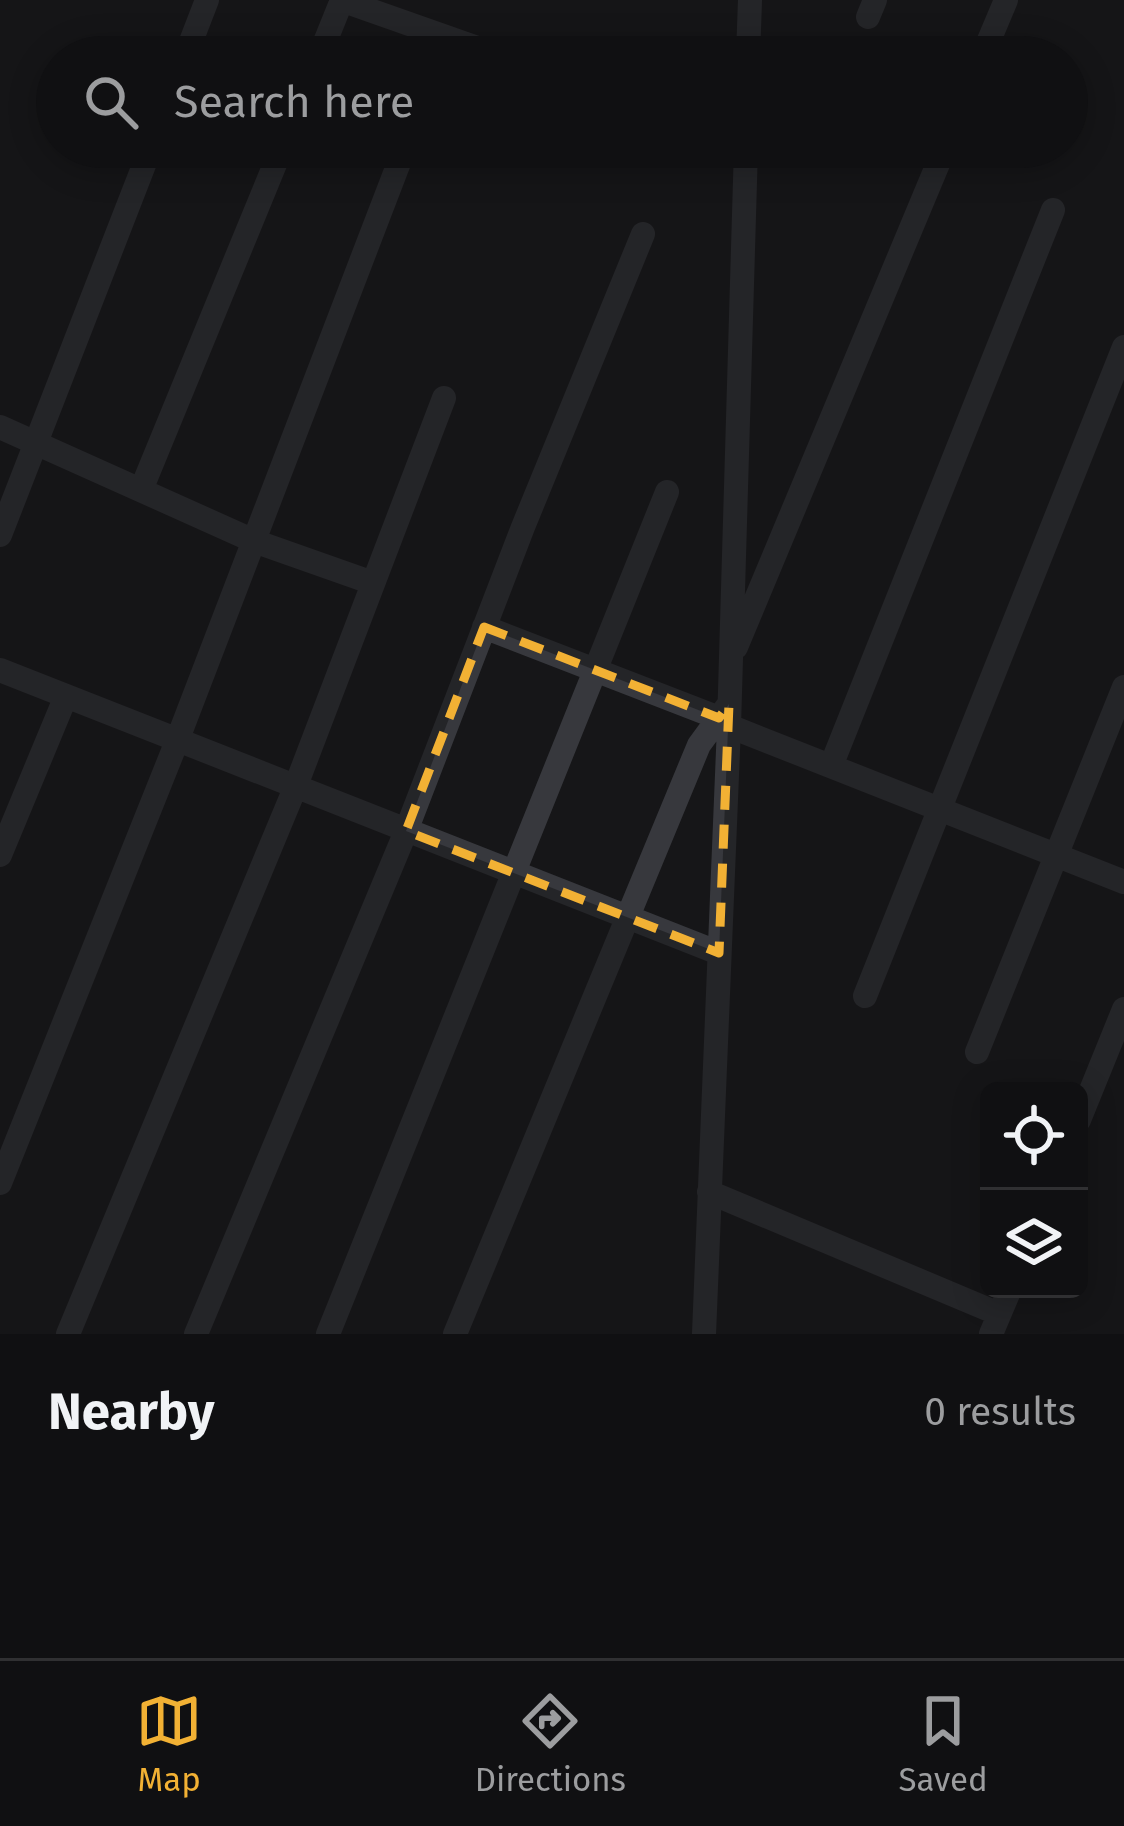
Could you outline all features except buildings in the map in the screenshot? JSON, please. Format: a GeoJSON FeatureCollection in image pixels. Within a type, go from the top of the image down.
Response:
{"type":"FeatureCollection","features":[{"type":"Feature","properties":{"kind":"street"},"geometry":{"type":"LineString","coordinates":[[193,36],[206,0]]}},
{"type":"Feature","properties":{"kind":"street"},"geometry":{"type":"LineString","coordinates":[[327,36],[342,0],[419,36]]}},
{"type":"Feature","properties":{"kind":"street"},"geometry":{"type":"LineString","coordinates":[[749,36],[750,0]]}},
{"type":"Feature","properties":{"kind":"street"},"geometry":{"type":"LineString","coordinates":[[991,36],[1006,0]]}},
{"type":"Feature","properties":{"kind":"street"},"geometry":{"type":"LineString","coordinates":[[0,535],[143,168]]}},
{"type":"Feature","properties":{"kind":"street"},"geometry":{"type":"LineString","coordinates":[[141,490],[273,168]]}},
{"type":"Feature","properties":{"kind":"street"},"geometry":{"type":"LineString","coordinates":[[0,1183],[177,741],[397,168]]}},
{"type":"Feature","properties":{"kind":"street"},"geometry":{"type":"LineString","coordinates":[[704,1334],[745,168]]}},
{"type":"Feature","properties":{"kind":"street"},"geometry":{"type":"LineString","coordinates":[[730,661],[936,168]]}},
{"type":"Feature","properties":{"kind":"street"},"geometry":{"type":"LineString","coordinates":[[831,766],[1053,210]]}},
{"type":"Feature","properties":{"kind":"street"},"geometry":{"type":"LineString","coordinates":[[196,1334],[406,831],[643,234]]}},
{"type":"Feature","properties":{"kind":"street"},"geometry":{"type":"LineString","coordinates":[[865,996],[1124,347]]}},
{"type":"Feature","properties":{"kind":"street"},"geometry":{"type":"LineString","coordinates":[[68,1334],[295,788],[444,398]]}},
{"type":"Feature","properties":{"kind":"street"},"geometry":{"type":"LineString","coordinates":[[0,427],[254,541],[373,583]]}},
{"type":"Feature","properties":{"kind":"street"},"geometry":{"type":"LineString","coordinates":[[328,1334],[667,492]]}},
{"type":"Feature","properties":{"kind":"street"},"geometry":{"type":"LineString","coordinates":[[484,628],[726,716],[831,766],[1124,882]]}},
{"type":"Feature","properties":{"kind":"street"},"geometry":{"type":"LineString","coordinates":[[0,670],[719,953]]}},
{"type":"Feature","properties":{"kind":"street"},"geometry":{"type":"LineString","coordinates":[[977,1052],[1124,686]]}},
{"type":"Feature","properties":{"kind":"street"},"geometry":{"type":"LineString","coordinates":[[0,855],[66,696]]}},
{"type":"Feature","properties":{"kind":"street"},"geometry":{"type":"LineString","coordinates":[[462,1332],[699,746],[726,716]]}},
{"type":"Feature","properties":{"kind":"street"},"geometry":{"type":"LineString","coordinates":[[1088,1098],[1124,1009]]}},
{"type":"Feature","properties":{"kind":"street"},"geometry":{"type":"LineString","coordinates":[[710,1192],[995,1324]]}},
{"type":"Feature","properties":{"kind":"highlighted area"},"geometry":{"type":"Polygon","coordinates":[[[484,627],[719,718],[729,704],[719,953],[406,831],[484,627]]]}}]}
